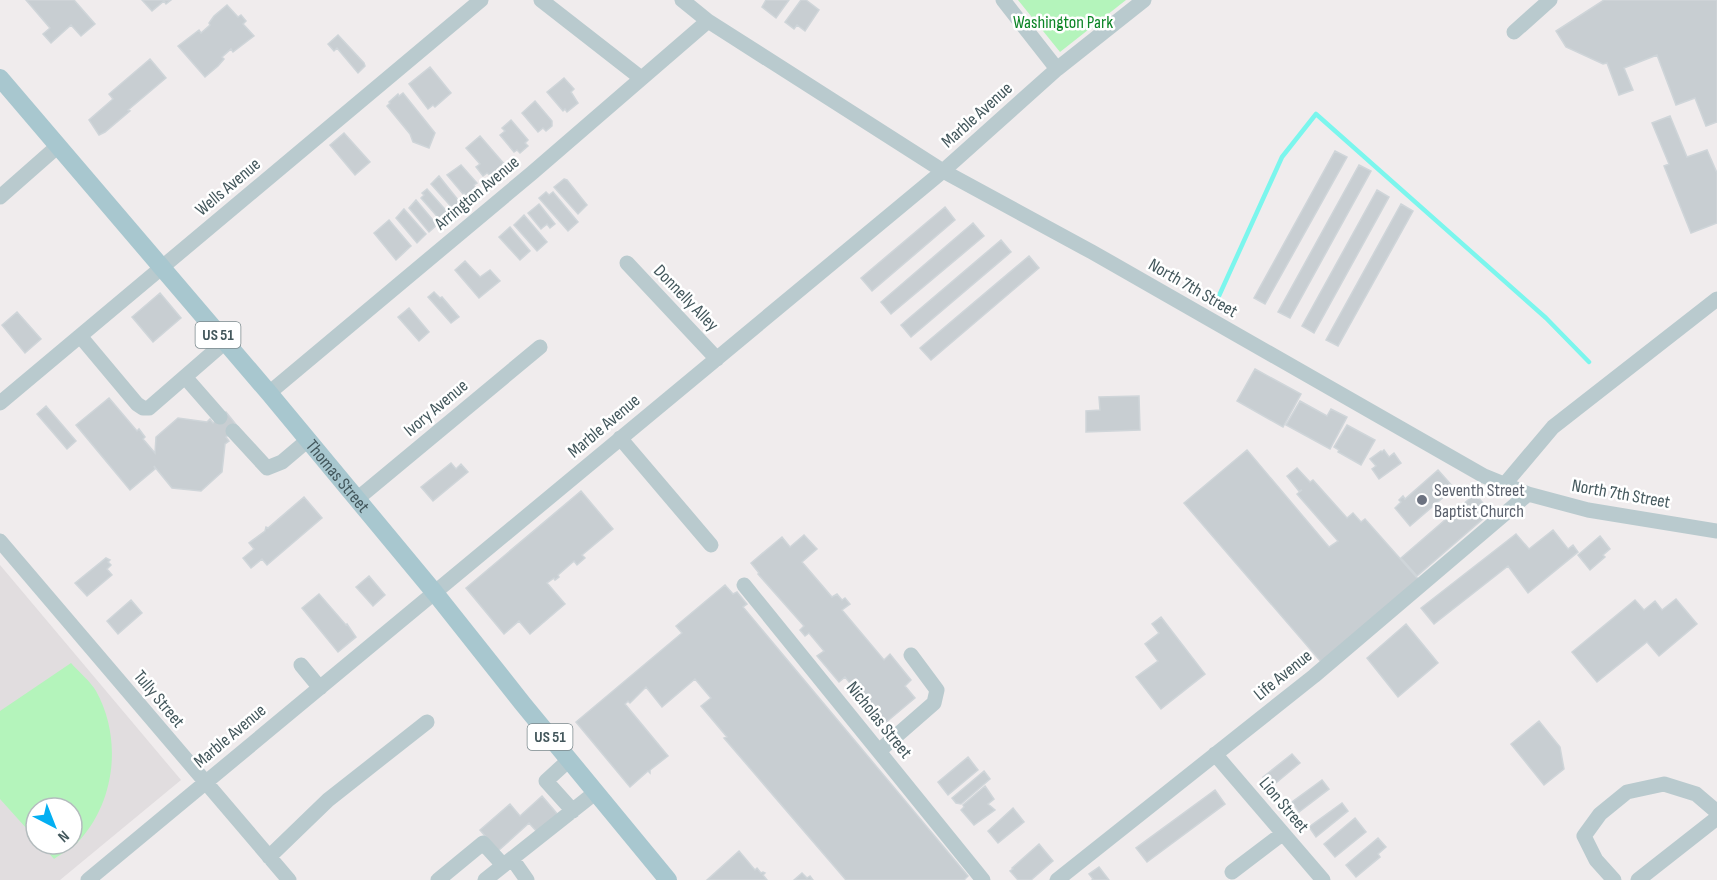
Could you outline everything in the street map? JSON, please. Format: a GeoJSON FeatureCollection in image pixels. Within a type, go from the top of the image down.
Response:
{"type":"FeatureCollection","features":[{"type":"Feature","properties":{"kind":"main road","name":"Thomas Street"},"geometry":{"type":"LineString","coordinates":[[0,78],[269,393],[668,880]]}},
{"type":"Feature","properties":{"kind":"street","name":"Wells Avenue"},"geometry":{"type":"LineString","coordinates":[[0,403],[480,0]]}},
{"type":"Feature","properties":{"kind":"street"},"geometry":{"type":"LineString","coordinates":[[541,0],[641,78]]}},
{"type":"Feature","properties":{"kind":"street","name":"North 7th Street"},"geometry":{"type":"LineString","coordinates":[[682,0],[708,21],[943,171],[1092,252],[1484,476],[1528,494],[1588,510],[1717,531]]}},
{"type":"Feature","properties":{"kind":"street"},"geometry":{"type":"LineString","coordinates":[[1003,0],[1057,69]]}},
{"type":"Feature","properties":{"kind":"street","name":"Marble Avenue"},"geometry":{"type":"LineString","coordinates":[[88,880],[943,171],[1057,69],[1144,0]]}},
{"type":"Feature","properties":{"kind":"street"},"geometry":{"type":"LineString","coordinates":[[1514,32],[1550,0]]}},
{"type":"Feature","properties":{"kind":"street","name":"Arrington Avenue"},"geometry":{"type":"LineString","coordinates":[[269,393],[708,21]]}},
{"type":"Feature","properties":{"kind":"street"},"geometry":{"type":"LineString","coordinates":[[0,197],[58,146]]}},
{"type":"Feature","properties":{"kind":"street","name":"Donnelly Alley"},"geometry":{"type":"LineString","coordinates":[[627,264],[717,359]]}},
{"type":"Feature","properties":{"kind":"street"},"geometry":{"type":"LineString","coordinates":[[1504,485],[1553,428],[1717,299]]}},
{"type":"Feature","properties":{"kind":"street"},"geometry":{"type":"LineString","coordinates":[[80,336],[137,404],[143,408],[149,408],[225,342]]}},
{"type":"Feature","properties":{"kind":"street","name":"Ivory Avenue"},"geometry":{"type":"LineString","coordinates":[[357,499],[540,347]]}},
{"type":"Feature","properties":{"kind":"street"},"geometry":{"type":"LineString","coordinates":[[185,377],[220,417]]}},
{"type":"Feature","properties":{"kind":"street"},"geometry":{"type":"LineString","coordinates":[[233,431],[267,468],[282,462],[308,440]]}},
{"type":"Feature","properties":{"kind":"street"},"geometry":{"type":"LineString","coordinates":[[620,438],[711,545]]}},
{"type":"Feature","properties":{"kind":"street","name":"Life Avenue"},"geometry":{"type":"LineString","coordinates":[[1057,880],[1314,675],[1528,494]]}},
{"type":"Feature","properties":{"kind":"street","name":"Tully Street"},"geometry":{"type":"LineString","coordinates":[[0,542],[289,880]]}},
{"type":"Feature","properties":{"kind":"street","name":"Nicholas Street"},"geometry":{"type":"LineString","coordinates":[[744,585],[983,880]]}},
{"type":"Feature","properties":{"kind":"street"},"geometry":{"type":"LineString","coordinates":[[879,751],[933,702],[937,690],[911,656]]}},
{"type":"Feature","properties":{"kind":"street"},"geometry":{"type":"LineString","coordinates":[[301,665],[320,688]]}},
{"type":"Feature","properties":{"kind":"street"},"geometry":{"type":"LineString","coordinates":[[269,857],[328,800],[427,722]]}},
{"type":"Feature","properties":{"kind":"street","name":"Lion Street"},"geometry":{"type":"LineString","coordinates":[[1215,754],[1323,880]]}},
{"type":"Feature","properties":{"kind":"street"},"geometry":{"type":"LineString","coordinates":[[569,760],[546,781],[573,811]]}},
{"type":"Feature","properties":{"kind":"street"},"geometry":{"type":"LineString","coordinates":[[1614,880],[1596,860],[1584,836],[1600,814],[1627,792],[1664,784],[1696,794],[1717,812]]}},
{"type":"Feature","properties":{"kind":"street"},"geometry":{"type":"LineString","coordinates":[[485,880],[596,792]]}},
{"type":"Feature","properties":{"kind":"street"},"geometry":{"type":"LineString","coordinates":[[1638,880],[1717,818]]}},
{"type":"Feature","properties":{"kind":"street"},"geometry":{"type":"LineString","coordinates":[[1232,872],[1282,834]]}},
{"type":"Feature","properties":{"kind":"street"},"geometry":{"type":"LineString","coordinates":[[438,880],[483,843],[527,880]]}},
{"type":"Feature","properties":{"kind":"shaded area"},"geometry":{"type":"Polygon","coordinates":[[[0,565],[181,780],[60,880],[0,880],[0,565]]]}},
{"type":"Feature","properties":{"kind":"green space","name":"Washington Park"},"geometry":{"type":"Polygon","coordinates":[[[1018,0],[1126,0],[1060,52],[1018,0]]]}},
{"type":"Feature","properties":{"kind":"green space"},"geometry":{"type":"Polygon","coordinates":[[[71,663],[94,687],[110,730],[111,770],[100,810],[84,834],[84,796],[24,796],[24,826],[0,799],[0,711],[71,663]]]}},
{"type":"Feature","properties":{"kind":"building"},"geometry":{"type":"Polygon","coordinates":[[[26,0],[74,0],[95,24],[81,36],[71,25],[51,43],[43,34],[50,28],[26,0]]]}},
{"type":"Feature","properties":{"kind":"building"},"geometry":{"type":"Polygon","coordinates":[[[142,0],[171,0],[166,4],[164,1],[152,11],[142,0]]]}},
{"type":"Feature","properties":{"kind":"building"},"geometry":{"type":"Polygon","coordinates":[[[766,0],[789,0],[776,18],[762,7],[766,0]]]}},
{"type":"Feature","properties":{"kind":"building"},"geometry":{"type":"Polygon","coordinates":[[[801,0],[806,0],[819,10],[805,31],[797,25],[794,29],[785,22],[801,0]]]}},
{"type":"Feature","properties":{"kind":"building"},"geometry":{"type":"Polygon","coordinates":[[[1604,0],[1717,0],[1717,122],[1706,126],[1695,98],[1676,105],[1657,55],[1624,68],[1633,90],[1619,95],[1607,63],[1603,64],[1566,47],[1556,31],[1604,0]]]}},
{"type":"Feature","properties":{"kind":"building"},"geometry":{"type":"Polygon","coordinates":[[[227,5],[238,17],[241,15],[246,21],[243,24],[254,36],[233,52],[231,49],[222,57],[224,59],[218,66],[205,77],[178,46],[199,30],[201,33],[210,25],[214,16],[227,5]]]}},
{"type":"Feature","properties":{"kind":"building"},"geometry":{"type":"Polygon","coordinates":[[[338,35],[364,63],[365,66],[358,73],[337,48],[334,51],[328,44],[338,35]]]}},
{"type":"Feature","properties":{"kind":"building"},"geometry":{"type":"Polygon","coordinates":[[[150,59],[166,78],[128,110],[130,111],[99,135],[89,120],[113,99],[109,94],[150,59]]]}},
{"type":"Feature","properties":{"kind":"building"},"geometry":{"type":"Polygon","coordinates":[[[430,67],[451,93],[435,107],[433,105],[428,109],[409,84],[430,67]]]}},
{"type":"Feature","properties":{"kind":"building"},"geometry":{"type":"Polygon","coordinates":[[[564,78],[574,89],[571,92],[578,103],[567,112],[565,109],[563,111],[547,92],[564,78]]]}},
{"type":"Feature","properties":{"kind":"building"},"geometry":{"type":"Polygon","coordinates":[[[403,93],[435,133],[429,148],[413,142],[410,134],[387,106],[398,94],[399,96],[403,93]]]}},
{"type":"Feature","properties":{"kind":"building"},"geometry":{"type":"Polygon","coordinates":[[[535,101],[552,121],[552,126],[546,131],[543,128],[538,132],[522,113],[535,101]]]}},
{"type":"Feature","properties":{"kind":"building"},"geometry":{"type":"Polygon","coordinates":[[[1670,116],[1687,157],[1707,150],[1717,173],[1717,223],[1691,233],[1664,166],[1669,164],[1652,123],[1670,116]]]}},
{"type":"Feature","properties":{"kind":"building"},"geometry":{"type":"Polygon","coordinates":[[[511,120],[528,140],[525,143],[528,146],[520,153],[517,150],[514,152],[500,135],[505,131],[502,128],[511,120]]]}},
{"type":"Feature","properties":{"kind":"building"},"geometry":{"type":"Polygon","coordinates":[[[344,133],[370,162],[355,175],[330,145],[344,133]]]}},
{"type":"Feature","properties":{"kind":"building"},"geometry":{"type":"Polygon","coordinates":[[[480,136],[505,165],[491,176],[487,173],[483,176],[476,167],[480,164],[466,148],[480,136]]]}},
{"type":"Feature","properties":{"kind":"building"},"geometry":{"type":"Polygon","coordinates":[[[1335,151],[1347,157],[1265,304],[1254,298],[1335,151]]]}},
{"type":"Feature","properties":{"kind":"building"},"geometry":{"type":"Polygon","coordinates":[[[461,165],[477,183],[474,185],[476,189],[467,196],[447,175],[461,165]]]}},
{"type":"Feature","properties":{"kind":"building"},"geometry":{"type":"Polygon","coordinates":[[[1359,165],[1371,171],[1290,318],[1278,312],[1359,165]]]}},
{"type":"Feature","properties":{"kind":"building"},"geometry":{"type":"Polygon","coordinates":[[[439,176],[462,205],[455,211],[431,184],[439,176]]]}},
{"type":"Feature","properties":{"kind":"building"},"geometry":{"type":"Polygon","coordinates":[[[564,179],[587,205],[578,214],[554,187],[564,179]]]}},
{"type":"Feature","properties":{"kind":"building"},"geometry":{"type":"Polygon","coordinates":[[[427,189],[450,215],[442,222],[421,198],[424,195],[422,193],[427,189]]]}},
{"type":"Feature","properties":{"kind":"building"},"geometry":{"type":"Polygon","coordinates":[[[1377,190],[1389,197],[1314,333],[1302,326],[1377,190]]]}},
{"type":"Feature","properties":{"kind":"building"},"geometry":{"type":"Polygon","coordinates":[[[546,192],[549,195],[553,192],[578,222],[568,231],[539,198],[546,192]]]}},
{"type":"Feature","properties":{"kind":"building"},"geometry":{"type":"Polygon","coordinates":[[[416,200],[437,225],[429,232],[409,208],[416,200]]]}},
{"type":"Feature","properties":{"kind":"building"},"geometry":{"type":"Polygon","coordinates":[[[539,204],[555,224],[550,228],[547,224],[541,229],[528,213],[539,204]]]}},
{"type":"Feature","properties":{"kind":"building"},"geometry":{"type":"Polygon","coordinates":[[[1401,204],[1413,211],[1338,346],[1326,340],[1401,204]]]}},
{"type":"Feature","properties":{"kind":"building"},"geometry":{"type":"Polygon","coordinates":[[[945,207],[955,220],[872,291],[861,278],[945,207]]]}},
{"type":"Feature","properties":{"kind":"building"},"geometry":{"type":"Polygon","coordinates":[[[404,209],[426,234],[417,243],[396,218],[404,209]]]}},
{"type":"Feature","properties":{"kind":"building"},"geometry":{"type":"Polygon","coordinates":[[[524,215],[547,242],[537,251],[514,225],[524,215]]]}},
{"type":"Feature","properties":{"kind":"building"},"geometry":{"type":"Polygon","coordinates":[[[389,220],[411,246],[396,260],[374,233],[389,220]]]}},
{"type":"Feature","properties":{"kind":"building"},"geometry":{"type":"Polygon","coordinates":[[[973,223],[984,236],[891,314],[881,302],[973,223]]]}},
{"type":"Feature","properties":{"kind":"building"},"geometry":{"type":"Polygon","coordinates":[[[510,227],[530,251],[520,260],[499,237],[510,227]]]}},
{"type":"Feature","properties":{"kind":"building"},"geometry":{"type":"Polygon","coordinates":[[[1001,240],[1011,252],[911,337],[901,325],[1001,240]]]}},
{"type":"Feature","properties":{"kind":"building"},"geometry":{"type":"Polygon","coordinates":[[[1029,256],[1039,268],[931,360],[920,348],[1029,256]]]}},
{"type":"Feature","properties":{"kind":"building"},"geometry":{"type":"Polygon","coordinates":[[[465,261],[480,277],[490,270],[500,281],[479,298],[455,270],[465,261]]]}},
{"type":"Feature","properties":{"kind":"building"},"geometry":{"type":"Polygon","coordinates":[[[434,292],[440,298],[442,297],[459,317],[451,323],[428,297],[434,292]]]}},
{"type":"Feature","properties":{"kind":"building"},"geometry":{"type":"Polygon","coordinates":[[[160,293],[181,318],[153,342],[132,317],[160,293]]]}},
{"type":"Feature","properties":{"kind":"building"},"geometry":{"type":"Polygon","coordinates":[[[409,308],[429,332],[419,341],[398,317],[409,308]]]}},
{"type":"Feature","properties":{"kind":"building"},"geometry":{"type":"Polygon","coordinates":[[[17,312],[41,339],[25,353],[2,325],[17,312]]]}},
{"type":"Feature","properties":{"kind":"building"},"geometry":{"type":"Polygon","coordinates":[[[1255,369],[1301,394],[1283,427],[1237,401],[1255,369]]]}},
{"type":"Feature","properties":{"kind":"building"},"geometry":{"type":"Polygon","coordinates":[[[1139,396],[1140,430],[1086,432],[1086,411],[1100,410],[1099,397],[1139,396]]]}},
{"type":"Feature","properties":{"kind":"building"},"geometry":{"type":"Polygon","coordinates":[[[109,398],[137,431],[139,429],[145,437],[143,439],[155,453],[156,437],[178,418],[207,422],[210,419],[213,423],[226,412],[238,427],[226,437],[229,441],[225,444],[222,472],[201,491],[172,488],[154,466],[155,469],[130,490],[76,425],[109,398]]]}},
{"type":"Feature","properties":{"kind":"building"},"geometry":{"type":"Polygon","coordinates":[[[1300,401],[1327,416],[1331,409],[1347,417],[1330,449],[1286,425],[1300,401]]]}},
{"type":"Feature","properties":{"kind":"building"},"geometry":{"type":"Polygon","coordinates":[[[46,406],[76,441],[67,449],[37,414],[46,406]]]}},
{"type":"Feature","properties":{"kind":"building"},"geometry":{"type":"Polygon","coordinates":[[[1347,425],[1375,440],[1361,465],[1338,452],[1339,450],[1334,447],[1347,425]]]}},
{"type":"Feature","properties":{"kind":"building"},"geometry":{"type":"Polygon","coordinates":[[[1247,450],[1329,547],[1338,541],[1297,494],[1302,490],[1299,491],[1287,476],[1297,468],[1310,482],[1313,480],[1347,518],[1353,513],[1361,522],[1365,519],[1419,580],[1322,663],[1184,503],[1247,450]]]}},
{"type":"Feature","properties":{"kind":"building"},"geometry":{"type":"Polygon","coordinates":[[[1384,450],[1389,457],[1394,453],[1401,463],[1379,479],[1372,469],[1376,466],[1370,459],[1384,450]]]}},
{"type":"Feature","properties":{"kind":"building"},"geometry":{"type":"Polygon","coordinates":[[[451,463],[456,469],[461,464],[468,472],[433,501],[421,487],[451,463]]]}},
{"type":"Feature","properties":{"kind":"building"},"geometry":{"type":"Polygon","coordinates":[[[1438,470],[1454,488],[1410,526],[1395,508],[1401,502],[1399,500],[1403,496],[1405,499],[1438,470]]]}},
{"type":"Feature","properties":{"kind":"building"},"geometry":{"type":"Polygon","coordinates":[[[581,491],[613,529],[582,555],[585,558],[577,565],[574,561],[558,575],[559,577],[547,583],[565,604],[530,634],[519,621],[504,634],[466,588],[581,491]]]}},
{"type":"Feature","properties":{"kind":"building"},"geometry":{"type":"Polygon","coordinates":[[[1475,494],[1491,512],[1417,576],[1401,558],[1475,494]]]}},
{"type":"Feature","properties":{"kind":"building"},"geometry":{"type":"Polygon","coordinates":[[[304,497],[322,518],[267,565],[262,559],[251,568],[243,558],[254,549],[249,543],[304,497]]]}},
{"type":"Feature","properties":{"kind":"building"},"geometry":{"type":"Polygon","coordinates":[[[1553,530],[1568,549],[1573,545],[1578,552],[1528,593],[1508,566],[1434,624],[1421,608],[1516,534],[1529,549],[1553,530]]]}},
{"type":"Feature","properties":{"kind":"building"},"geometry":{"type":"Polygon","coordinates":[[[804,535],[817,549],[802,562],[832,597],[837,594],[842,600],[845,598],[850,604],[842,610],[884,660],[890,654],[911,680],[905,686],[915,698],[884,724],[845,677],[839,682],[817,656],[824,651],[809,633],[805,636],[800,630],[804,626],[751,563],[782,537],[790,547],[804,535]]]}},
{"type":"Feature","properties":{"kind":"building"},"geometry":{"type":"Polygon","coordinates":[[[1600,536],[1610,549],[1603,555],[1605,557],[1590,570],[1578,555],[1600,536]]]}},
{"type":"Feature","properties":{"kind":"building"},"geometry":{"type":"Polygon","coordinates":[[[106,558],[110,560],[108,562],[111,565],[107,569],[112,575],[87,596],[75,583],[106,558]]]}},
{"type":"Feature","properties":{"kind":"building"},"geometry":{"type":"Polygon","coordinates":[[[369,576],[385,595],[373,606],[356,587],[369,576]]]}},
{"type":"Feature","properties":{"kind":"building"},"geometry":{"type":"Polygon","coordinates":[[[725,585],[733,594],[737,592],[747,604],[743,607],[968,876],[964,880],[846,880],[724,738],[727,737],[701,706],[711,698],[695,679],[662,707],[646,687],[630,703],[628,701],[625,704],[668,756],[630,787],[576,722],[682,633],[676,626],[725,585]]]}},
{"type":"Feature","properties":{"kind":"building"},"geometry":{"type":"Polygon","coordinates":[[[319,594],[356,637],[338,652],[302,608],[319,594]]]}},
{"type":"Feature","properties":{"kind":"building"},"geometry":{"type":"Polygon","coordinates":[[[1676,599],[1697,624],[1659,656],[1647,642],[1597,682],[1572,652],[1635,600],[1644,610],[1655,601],[1662,610],[1676,599]]]}},
{"type":"Feature","properties":{"kind":"building"},"geometry":{"type":"Polygon","coordinates":[[[131,600],[142,613],[118,634],[107,621],[131,600]]]}},
{"type":"Feature","properties":{"kind":"building"},"geometry":{"type":"Polygon","coordinates":[[[1161,617],[1205,674],[1161,709],[1136,677],[1158,661],[1145,644],[1159,633],[1152,624],[1161,617]]]}},
{"type":"Feature","properties":{"kind":"building"},"geometry":{"type":"Polygon","coordinates":[[[1406,624],[1438,663],[1398,697],[1367,658],[1406,624]]]}},
{"type":"Feature","properties":{"kind":"building"},"geometry":{"type":"Polygon","coordinates":[[[1539,721],[1560,747],[1564,769],[1544,785],[1511,744],[1539,721]]]}},
{"type":"Feature","properties":{"kind":"building"},"geometry":{"type":"Polygon","coordinates":[[[1292,754],[1300,763],[1271,787],[1263,777],[1292,754]]]}},
{"type":"Feature","properties":{"kind":"building"},"geometry":{"type":"Polygon","coordinates":[[[968,757],[978,770],[948,795],[938,782],[968,757]]]}},
{"type":"Feature","properties":{"kind":"building"},"geometry":{"type":"Polygon","coordinates":[[[984,771],[990,779],[961,804],[956,803],[952,798],[984,771]]]}},
{"type":"Feature","properties":{"kind":"building"},"geometry":{"type":"Polygon","coordinates":[[[1322,780],[1329,789],[1299,812],[1292,802],[1322,780]]]}},
{"type":"Feature","properties":{"kind":"building"},"geometry":{"type":"Polygon","coordinates":[[[985,786],[994,799],[988,804],[995,810],[974,825],[961,810],[963,805],[985,786]]]}},
{"type":"Feature","properties":{"kind":"building"},"geometry":{"type":"Polygon","coordinates":[[[1215,790],[1225,804],[1147,862],[1136,848],[1215,790]]]}},
{"type":"Feature","properties":{"kind":"building"},"geometry":{"type":"Polygon","coordinates":[[[542,796],[559,816],[538,833],[529,823],[498,851],[480,830],[510,804],[520,816],[542,796]]]}},
{"type":"Feature","properties":{"kind":"building"},"geometry":{"type":"Polygon","coordinates":[[[1342,803],[1348,811],[1316,837],[1309,827],[1342,803]]]}},
{"type":"Feature","properties":{"kind":"building"},"geometry":{"type":"Polygon","coordinates":[[[1013,808],[1024,822],[998,843],[988,831],[1013,808]]]}},
{"type":"Feature","properties":{"kind":"building"},"geometry":{"type":"Polygon","coordinates":[[[1355,818],[1366,832],[1335,857],[1324,844],[1355,818]]]}},
{"type":"Feature","properties":{"kind":"building"},"geometry":{"type":"Polygon","coordinates":[[[1378,838],[1386,847],[1378,854],[1380,857],[1356,877],[1346,865],[1378,838]]]}},
{"type":"Feature","properties":{"kind":"building"},"geometry":{"type":"Polygon","coordinates":[[[1039,844],[1053,861],[1031,880],[1018,880],[1010,871],[1039,844]]]}},
{"type":"Feature","properties":{"kind":"building"},"geometry":{"type":"Polygon","coordinates":[[[739,851],[755,870],[757,868],[761,873],[765,873],[763,875],[767,880],[707,880],[739,851]]]}},
{"type":"Feature","properties":{"kind":"building"},"geometry":{"type":"Polygon","coordinates":[[[1099,867],[1109,880],[1092,880],[1089,874],[1099,867]]]}},
{"type":"Feature","properties":{"kind":"building"},"geometry":{"type":"Polygon","coordinates":[[[802,873],[807,878],[810,876],[813,880],[794,880],[802,873]]]}},
{"type":"Feature","properties":{"kind":"waterway"},"geometry":{"type":"LineString","coordinates":[[1218,298],[1282,157],[1316,114],[1546,318],[1589,362]]}},
{"type":"Feature","properties":{"kind":"place","name":"Seventh Street Baptist Church"},"geometry":{"type":"Point","coordinates":[1422,500]}}]}
